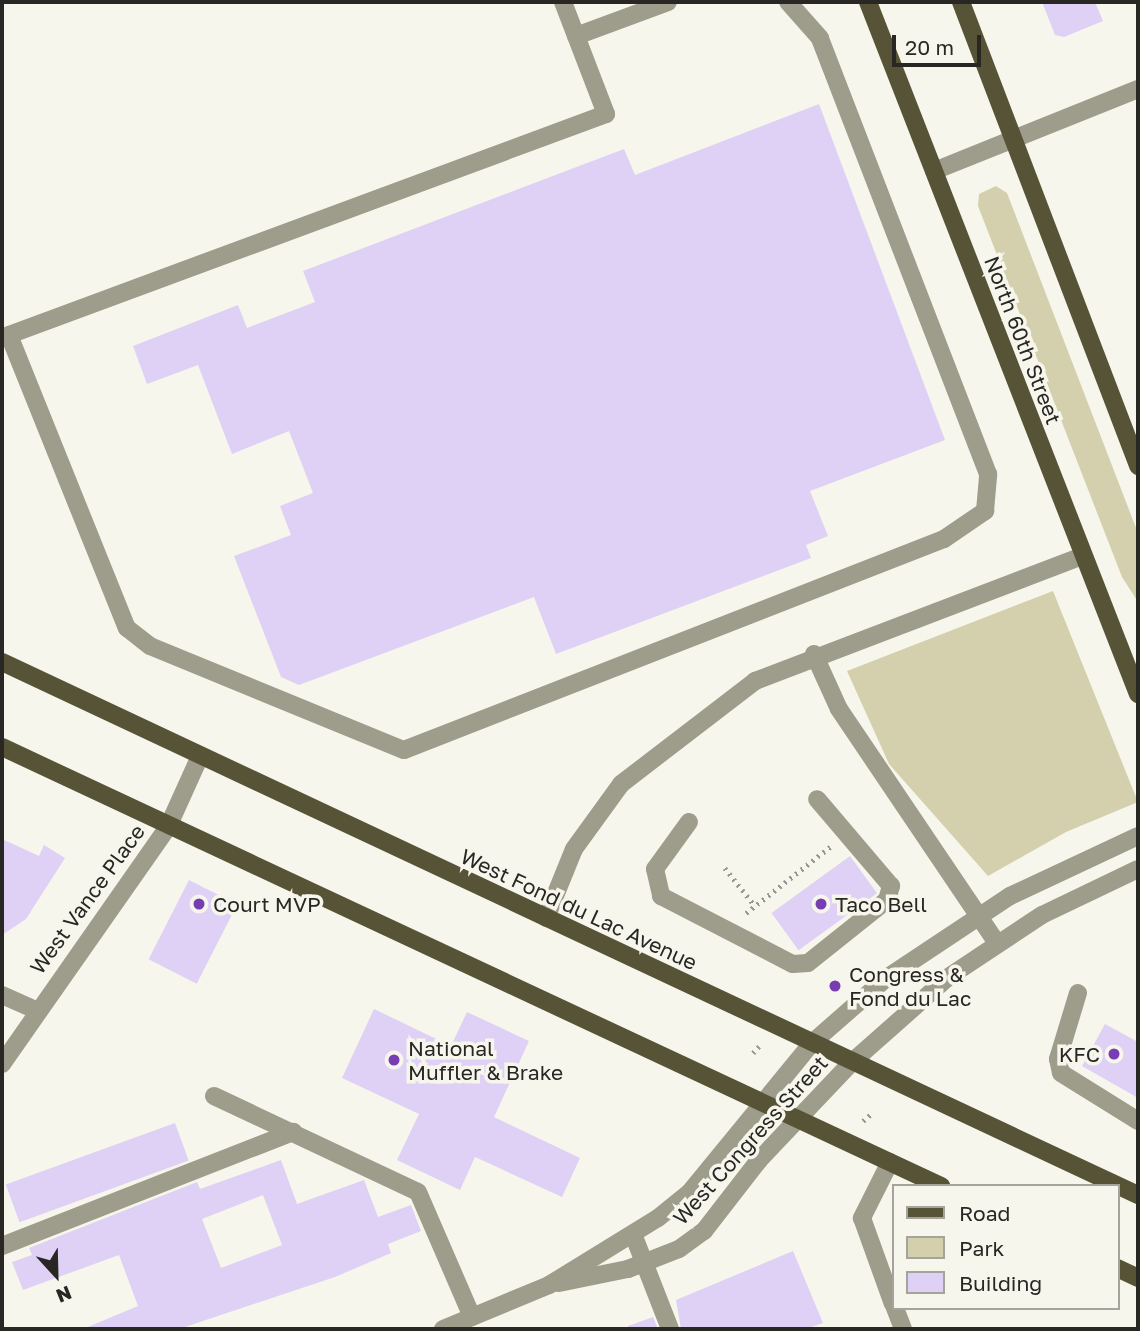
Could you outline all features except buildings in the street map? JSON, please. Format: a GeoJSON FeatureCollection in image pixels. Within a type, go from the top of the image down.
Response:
{"type":"FeatureCollection","features":[{"type":"Feature","properties":{"kind":"main road","name":"North 60th Street"},"geometry":{"type":"LineString","coordinates":[[868,2],[1138,694]]}},
{"type":"Feature","properties":{"kind":"main road"},"geometry":{"type":"LineString","coordinates":[[961,2],[1138,466]]}},
{"type":"Feature","properties":{"kind":"main road","name":"West Fond du Lac Avenue"},"geometry":{"type":"LineString","coordinates":[[2,662],[850,1063],[1114,1184]]}},
{"type":"Feature","properties":{"kind":"main road"},"geometry":{"type":"LineString","coordinates":[[2,747],[168,827],[760,1099],[937,1184]]}},
{"type":"Feature","properties":{"kind":"main road","name":"West Fond du Lac Avenue"},"geometry":{"type":"LineString","coordinates":[[1119,1186],[1138,1195]]}},
{"type":"Feature","properties":{"kind":"main road"},"geometry":{"type":"LineString","coordinates":[[1119,1269],[1138,1278]]}},
{"type":"Feature","properties":{"kind":"street"},"geometry":{"type":"LineString","coordinates":[[563,2],[606,114],[9,335],[108,591],[127,628],[150,646],[404,750],[969,527],[985,511],[989,474],[820,38],[788,2]]}},
{"type":"Feature","properties":{"kind":"street"},"geometry":{"type":"LineString","coordinates":[[576,36],[668,2]]}},
{"type":"Feature","properties":{"kind":"street"},"geometry":{"type":"LineString","coordinates":[[934,171],[1138,89]]}},
{"type":"Feature","properties":{"kind":"street"},"geometry":{"type":"LineString","coordinates":[[546,918],[574,849],[621,784],[755,681],[814,654],[1082,556]]}},
{"type":"Feature","properties":{"kind":"street"},"geometry":{"type":"LineString","coordinates":[[814,654],[839,709],[976,916],[997,943]]}},
{"type":"Feature","properties":{"kind":"street","name":"West Vance Place"},"geometry":{"type":"LineString","coordinates":[[2,1064],[35,1010],[168,827],[200,756]]}},
{"type":"Feature","properties":{"kind":"street"},"geometry":{"type":"LineString","coordinates":[[689,822],[655,869],[661,896],[793,964],[808,962],[887,900],[891,887],[886,873],[845,834],[817,799]]}},
{"type":"Feature","properties":{"kind":"street","name":"West Congress Street"},"geometry":{"type":"LineString","coordinates":[[443,1329],[549,1285],[633,1234],[690,1192],[760,1099],[811,1043],[885,979],[976,916],[1047,875],[1138,836]]}},
{"type":"Feature","properties":{"kind":"street","name":"West Congress Street"},"geometry":{"type":"LineString","coordinates":[[549,1285],[644,1264],[704,1231],[799,1118],[850,1063],[997,943],[1138,869]]}},
{"type":"Feature","properties":{"kind":"street"},"geometry":{"type":"LineString","coordinates":[[1078,993],[1058,1059],[1061,1073],[1138,1121]]}},
{"type":"Feature","properties":{"kind":"street"},"geometry":{"type":"LineString","coordinates":[[2,995],[35,1010]]}},
{"type":"Feature","properties":{"kind":"street"},"geometry":{"type":"LineString","coordinates":[[214,1096],[418,1192],[472,1317]]}},
{"type":"Feature","properties":{"kind":"street"},"geometry":{"type":"LineString","coordinates":[[2,1246],[293,1132]]}},
{"type":"Feature","properties":{"kind":"street"},"geometry":{"type":"LineString","coordinates":[[890,1162],[862,1218],[892,1300]]}},
{"type":"Feature","properties":{"kind":"street"},"geometry":{"type":"LineString","coordinates":[[633,1234],[670,1329]]}},
{"type":"Feature","properties":{"kind":"street"},"geometry":{"type":"LineString","coordinates":[[896,1310],[903,1329]]}},
{"type":"Feature","properties":{"kind":"path"},"geometry":{"type":"LineString","coordinates":[[749,943],[755,925],[746,914],[845,834]]}},
{"type":"Feature","properties":{"kind":"path"},"geometry":{"type":"LineString","coordinates":[[725,868],[755,906]]}},
{"type":"Feature","properties":{"kind":"path"},"geometry":{"type":"LineString","coordinates":[[753,1053],[759,1046]]}},
{"type":"Feature","properties":{"kind":"path"},"geometry":{"type":"LineString","coordinates":[[863,1121],[871,1114]]}},
{"type":"Feature","properties":{"kind":"green space"},"geometry":{"type":"Polygon","coordinates":[[[996,186],[1007,193],[1138,533],[1138,602],[1122,577],[978,206],[979,194],[996,186]]]}},
{"type":"Feature","properties":{"kind":"green space"},"geometry":{"type":"Polygon","coordinates":[[[1053,591],[1138,802],[1066,832],[988,876],[889,764],[847,671],[1053,591]]]}},
{"type":"Feature","properties":{"kind":"place","name":"Court MVP"},"geometry":{"type":"Point","coordinates":[199,904]}},
{"type":"Feature","properties":{"kind":"place","name":"Taco Bell"},"geometry":{"type":"Point","coordinates":[821,904]}},
{"type":"Feature","properties":{"kind":"place","name":"Congress & Fond du Lac"},"geometry":{"type":"Point","coordinates":[835,986]}},
{"type":"Feature","properties":{"kind":"place","name":"KFC"},"geometry":{"type":"Point","coordinates":[1114,1054]}},
{"type":"Feature","properties":{"kind":"place","name":"National Muffler & Brake"},"geometry":{"type":"Point","coordinates":[394,1060]}}]}
